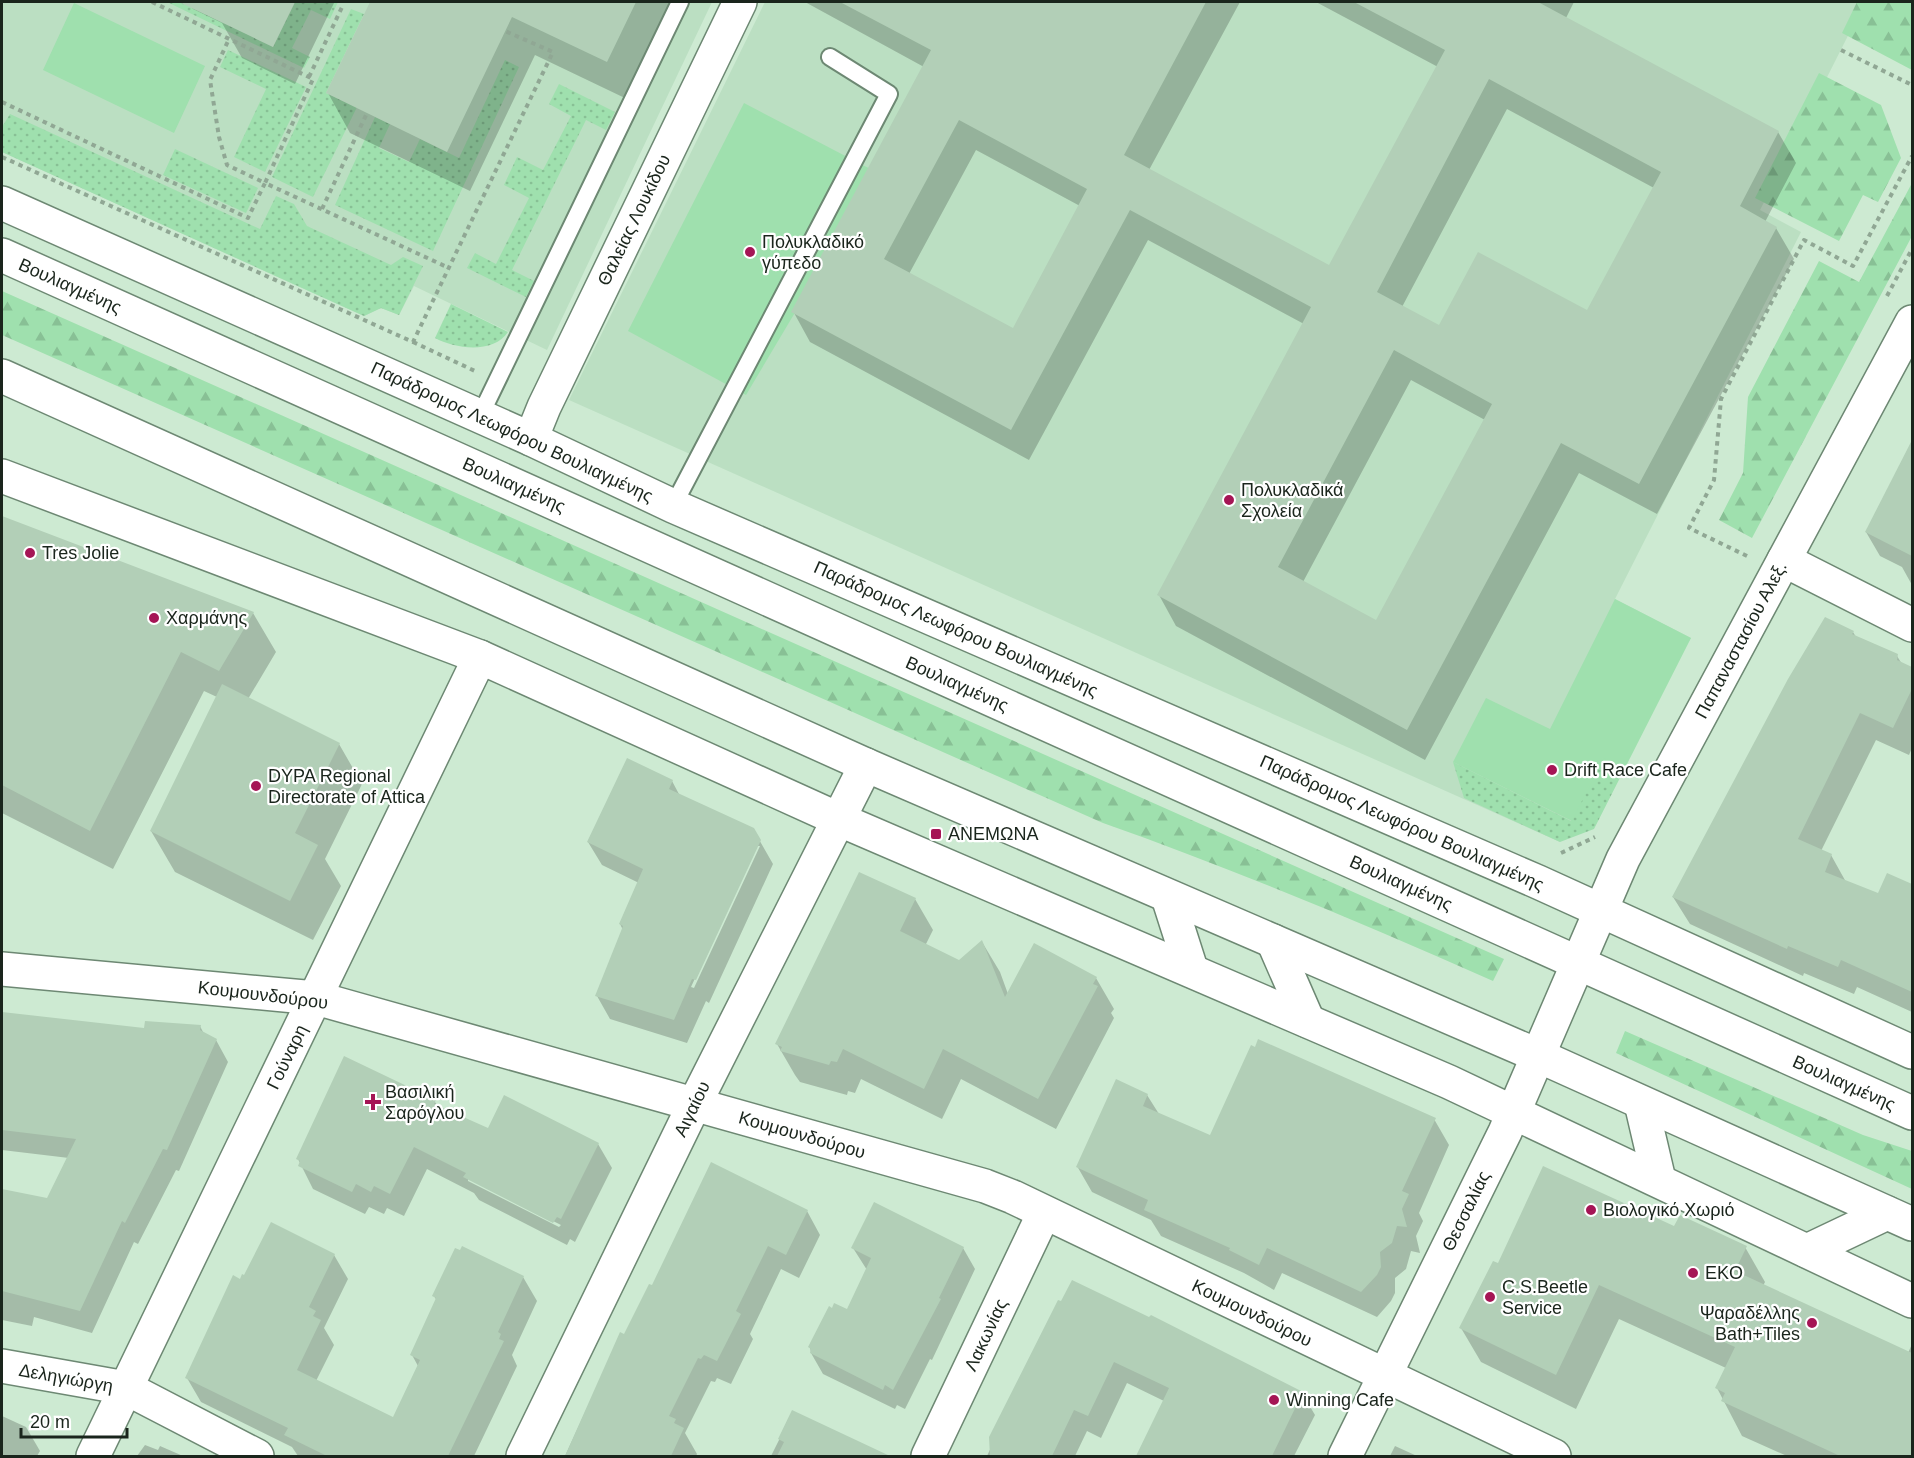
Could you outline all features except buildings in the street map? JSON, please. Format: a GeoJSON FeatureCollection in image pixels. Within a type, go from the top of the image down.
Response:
{"type":"FeatureCollection","features":[{"type":"Feature","properties":{"kind":"street","name":"Θαλείας Λουκίδου"},"geometry":{"type":"LineString","coordinates":[[531,439],[740,2]]}},
{"type":"Feature","properties":{"kind":"street","name":"Παράδρομος Λεωφόρου Βουλιαγμένης"},"geometry":{"type":"LineString","coordinates":[[2,203],[531,439],[673,506],[1601,910],[1912,1052]]}},
{"type":"Feature","properties":{"kind":"street","name":"Βουλιαγμένης"},"geometry":{"type":"LineString","coordinates":[[2,255],[1912,1113]]}},
{"type":"Feature","properties":{"kind":"street","name":"Παπαναστασίου Αλεξ."},"geometry":{"type":"LineString","coordinates":[[1579,963],[1623,859],[1912,322]]}},
{"type":"Feature","properties":{"kind":"street"},"geometry":{"type":"LineString","coordinates":[[2,376],[866,765],[1539,1056],[1900,1219]]}},
{"type":"Feature","properties":{"kind":"street"},"geometry":{"type":"LineString","coordinates":[[2,476],[480,657],[838,819],[1191,969],[1514,1111],[1912,1301]]}},
{"type":"Feature","properties":{"kind":"street"},"geometry":{"type":"LineString","coordinates":[[1784,560],[1912,625]]}},
{"type":"Feature","properties":{"kind":"street","name":"Γούναρη"},"geometry":{"type":"LineString","coordinates":[[93,1456],[480,657]]}},
{"type":"Feature","properties":{"kind":"street","name":"Αιγαίου"},"geometry":{"type":"LineString","coordinates":[[523,1456],[694,1105],[866,765]]}},
{"type":"Feature","properties":{"kind":"street"},"geometry":{"type":"LineString","coordinates":[[1168,897],[1191,969]]}},
{"type":"Feature","properties":{"kind":"street"},"geometry":{"type":"LineString","coordinates":[[1273,941],[1308,1022]]}},
{"type":"Feature","properties":{"kind":"street","name":"Θεσσαλίας"},"geometry":{"type":"LineString","coordinates":[[1345,1456],[1514,1111],[1579,963]]}},
{"type":"Feature","properties":{"kind":"street","name":"Κουμουνδούρου"},"geometry":{"type":"LineString","coordinates":[[2,969],[316,998],[985,1186],[1383,1377],[1554,1456]]}},
{"type":"Feature","properties":{"kind":"street"},"geometry":{"type":"LineString","coordinates":[[1641,1103],[1659,1180]]}},
{"type":"Feature","properties":{"kind":"street","name":"Λακωνίας"},"geometry":{"type":"LineString","coordinates":[[928,1456],[1044,1213]]}},
{"type":"Feature","properties":{"kind":"street"},"geometry":{"type":"LineString","coordinates":[[1807,1251],[1900,1219]]}},
{"type":"Feature","properties":{"kind":"street","name":"Δεληγιώργη"},"geometry":{"type":"LineString","coordinates":[[2,1366],[126,1388],[257,1456]]}},
{"type":"Feature","properties":{"kind":"lane"},"geometry":{"type":"LineString","coordinates":[[480,416],[680,2]]}},
{"type":"Feature","properties":{"kind":"lane"},"geometry":{"type":"LineString","coordinates":[[673,506],[889,94],[830,57]]}},
{"type":"Feature","properties":{"kind":"path"},"geometry":{"type":"LineString","coordinates":[[2,102],[248,218],[313,79],[152,2]]}},
{"type":"Feature","properties":{"kind":"path"},"geometry":{"type":"LineString","coordinates":[[309,77],[343,5]]}},
{"type":"Feature","properties":{"kind":"path"},"geometry":{"type":"LineString","coordinates":[[413,342],[552,52],[505,31]]}},
{"type":"Feature","properties":{"kind":"path"},"geometry":{"type":"LineString","coordinates":[[229,39],[210,80],[223,156],[227,165],[449,267]]}},
{"type":"Feature","properties":{"kind":"path"},"geometry":{"type":"LineString","coordinates":[[1841,50],[1912,85]]}},
{"type":"Feature","properties":{"kind":"path"},"geometry":{"type":"LineString","coordinates":[[322,209],[367,113]]}},
{"type":"Feature","properties":{"kind":"path"},"geometry":{"type":"LineString","coordinates":[[1747,557],[1689,528],[1714,480],[1721,399],[1803,240],[1853,266],[1912,156]]}},
{"type":"Feature","properties":{"kind":"path"},"geometry":{"type":"LineString","coordinates":[[2,157],[413,342],[496,382]]}},
{"type":"Feature","properties":{"kind":"path"},"geometry":{"type":"LineString","coordinates":[[1885,300],[1912,249]]}},
{"type":"Feature","properties":{"kind":"path"},"geometry":{"type":"LineString","coordinates":[[1742,567],[1753,546]]}},
{"type":"Feature","properties":{"kind":"path"},"geometry":{"type":"LineString","coordinates":[[1552,848],[1563,853],[1598,836]]}},
{"type":"Feature","properties":{"kind":"shaded area"},"geometry":{"type":"Polygon","coordinates":[[[2,2],[712,2],[547,350],[414,286],[399,315],[381,308],[364,316],[2,152],[2,2]]]}},
{"type":"Feature","properties":{"kind":"shaded area","name":"Πολυκλαδικά Σχολεία"},"geometry":{"type":"Polygon","coordinates":[[[765,2],[1865,2],[1760,210],[1801,232],[1615,599],[1691,638],[1560,842],[569,400],[765,2]]]}},
{"type":"Feature","properties":{"kind":"green space"},"geometry":{"type":"Polygon","coordinates":[[[167,2],[228,2],[219,20],[273,47],[295,2],[338,2],[330,19],[311,10],[292,48],[310,57],[304,68],[167,2]]]}},
{"type":"Feature","properties":{"kind":"green space"},"geometry":{"type":"Polygon","coordinates":[[[1857,2],[1912,2],[1912,70],[1842,33],[1857,2]]]}},
{"type":"Feature","properties":{"kind":"green space"},"geometry":{"type":"Polygon","coordinates":[[[74,3],[205,66],[174,133],[43,70],[74,3]]]}},
{"type":"Feature","properties":{"kind":"green space"},"geometry":{"type":"Polygon","coordinates":[[[351,9],[364,14],[326,93],[357,107],[313,197],[272,177],[351,9]]]}},
{"type":"Feature","properties":{"kind":"green space"},"geometry":{"type":"Polygon","coordinates":[[[228,50],[306,87],[265,172],[234,157],[266,89],[220,67],[228,50]]]}},
{"type":"Feature","properties":{"kind":"green space"},"geometry":{"type":"Polygon","coordinates":[[[505,60],[519,67],[433,251],[335,205],[375,117],[390,124],[379,148],[409,162],[420,139],[459,158],[505,60]]]}},
{"type":"Feature","properties":{"kind":"green space"},"geometry":{"type":"Polygon","coordinates":[[[1819,73],[1881,105],[1901,158],[1878,202],[1863,195],[1839,241],[1755,198],[1819,73]]]}},
{"type":"Feature","properties":{"kind":"green space"},"geometry":{"type":"Polygon","coordinates":[[[559,84],[615,112],[606,130],[586,120],[512,270],[534,281],[526,297],[467,268],[475,253],[496,264],[529,198],[504,185],[517,157],[543,170],[571,116],[549,104],[559,84]]]}},
{"type":"Feature","properties":{"kind":"green space","name":"Πολυκλαδικό γύπεδο"},"geometry":{"type":"Polygon","coordinates":[[[744,103],[878,173],[746,395],[628,331],[744,103]]]}},
{"type":"Feature","properties":{"kind":"green space"},"geometry":{"type":"Polygon","coordinates":[[[10,114],[260,229],[276,196],[294,204],[307,226],[391,265],[403,257],[423,266],[399,315],[381,308],[364,316],[2,152],[2,127],[10,114]]]}},
{"type":"Feature","properties":{"kind":"green space"},"geometry":{"type":"Polygon","coordinates":[[[175,149],[258,188],[246,213],[163,175],[175,149]]]}},
{"type":"Feature","properties":{"kind":"green space"},"geometry":{"type":"Polygon","coordinates":[[[1912,183],[1912,236],[1752,538],[1719,520],[1743,473],[1748,397],[1819,261],[1859,282],[1912,183]]]}},
{"type":"Feature","properties":{"kind":"green space"},"geometry":{"type":"Polygon","coordinates":[[[2,291],[1504,959],[1493,981],[1300,898],[1103,823],[2,335],[2,291]]]}},
{"type":"Feature","properties":{"kind":"green space"},"geometry":{"type":"Polygon","coordinates":[[[451,304],[508,332],[494,344],[484,346],[463,347],[443,342],[435,338],[451,304]]]}},
{"type":"Feature","properties":{"kind":"green space"},"geometry":{"type":"Polygon","coordinates":[[[1615,599],[1691,638],[1625,768],[1603,758],[1572,821],[1453,762],[1486,698],[1550,729],[1615,599]]]}},
{"type":"Feature","properties":{"kind":"green space"},"geometry":{"type":"Polygon","coordinates":[[[1603,757],[1625,768],[1594,829],[1560,842],[1464,798],[1453,762],[1571,821],[1603,757]]]}},
{"type":"Feature","properties":{"kind":"green space"},"geometry":{"type":"Polygon","coordinates":[[[1625,1031],[1863,1135],[1912,1151],[1912,1189],[1616,1053],[1625,1031]]]}},
{"type":"Feature","properties":{"kind":"place","name":"Πολυκλαδικό γύπεδο"},"geometry":{"type":"Point","coordinates":[750,252]}},
{"type":"Feature","properties":{"kind":"place","name":"Πολυκλαδικά Σχολεία"},"geometry":{"type":"Point","coordinates":[1229,500]}},
{"type":"Feature","properties":{"kind":"place","name":"Tres Jolie"},"geometry":{"type":"Point","coordinates":[30,553]}},
{"type":"Feature","properties":{"kind":"place","name":"Χαρμάνης"},"geometry":{"type":"Point","coordinates":[154,618]}},
{"type":"Feature","properties":{"kind":"place","name":"Drift Race Cafe"},"geometry":{"type":"Point","coordinates":[1552,770]}},
{"type":"Feature","properties":{"kind":"place","name":"DYPA Regional Directorate of Attica"},"geometry":{"type":"Point","coordinates":[256,786]}},
{"type":"Feature","properties":{"kind":"place","name":"ΑΝΕΜΩΝΑ"},"geometry":{"type":"Point","coordinates":[936,834]}},
{"type":"Feature","properties":{"kind":"place","name":"Βασιλική Σαρόγλου"},"geometry":{"type":"Point","coordinates":[373,1102]}},
{"type":"Feature","properties":{"kind":"place","name":"Βιολογικό Χωριό"},"geometry":{"type":"Point","coordinates":[1591,1210]}},
{"type":"Feature","properties":{"kind":"place","name":"EKO"},"geometry":{"type":"Point","coordinates":[1693,1273]}},
{"type":"Feature","properties":{"kind":"place","name":"C.S.Beetle Service"},"geometry":{"type":"Point","coordinates":[1490,1297]}},
{"type":"Feature","properties":{"kind":"place","name":"Ψαραδέλλης Bath+Tiles"},"geometry":{"type":"Point","coordinates":[1812,1323]}},
{"type":"Feature","properties":{"kind":"place","name":"Winning Cafe"},"geometry":{"type":"Point","coordinates":[1274,1400]}}]}
